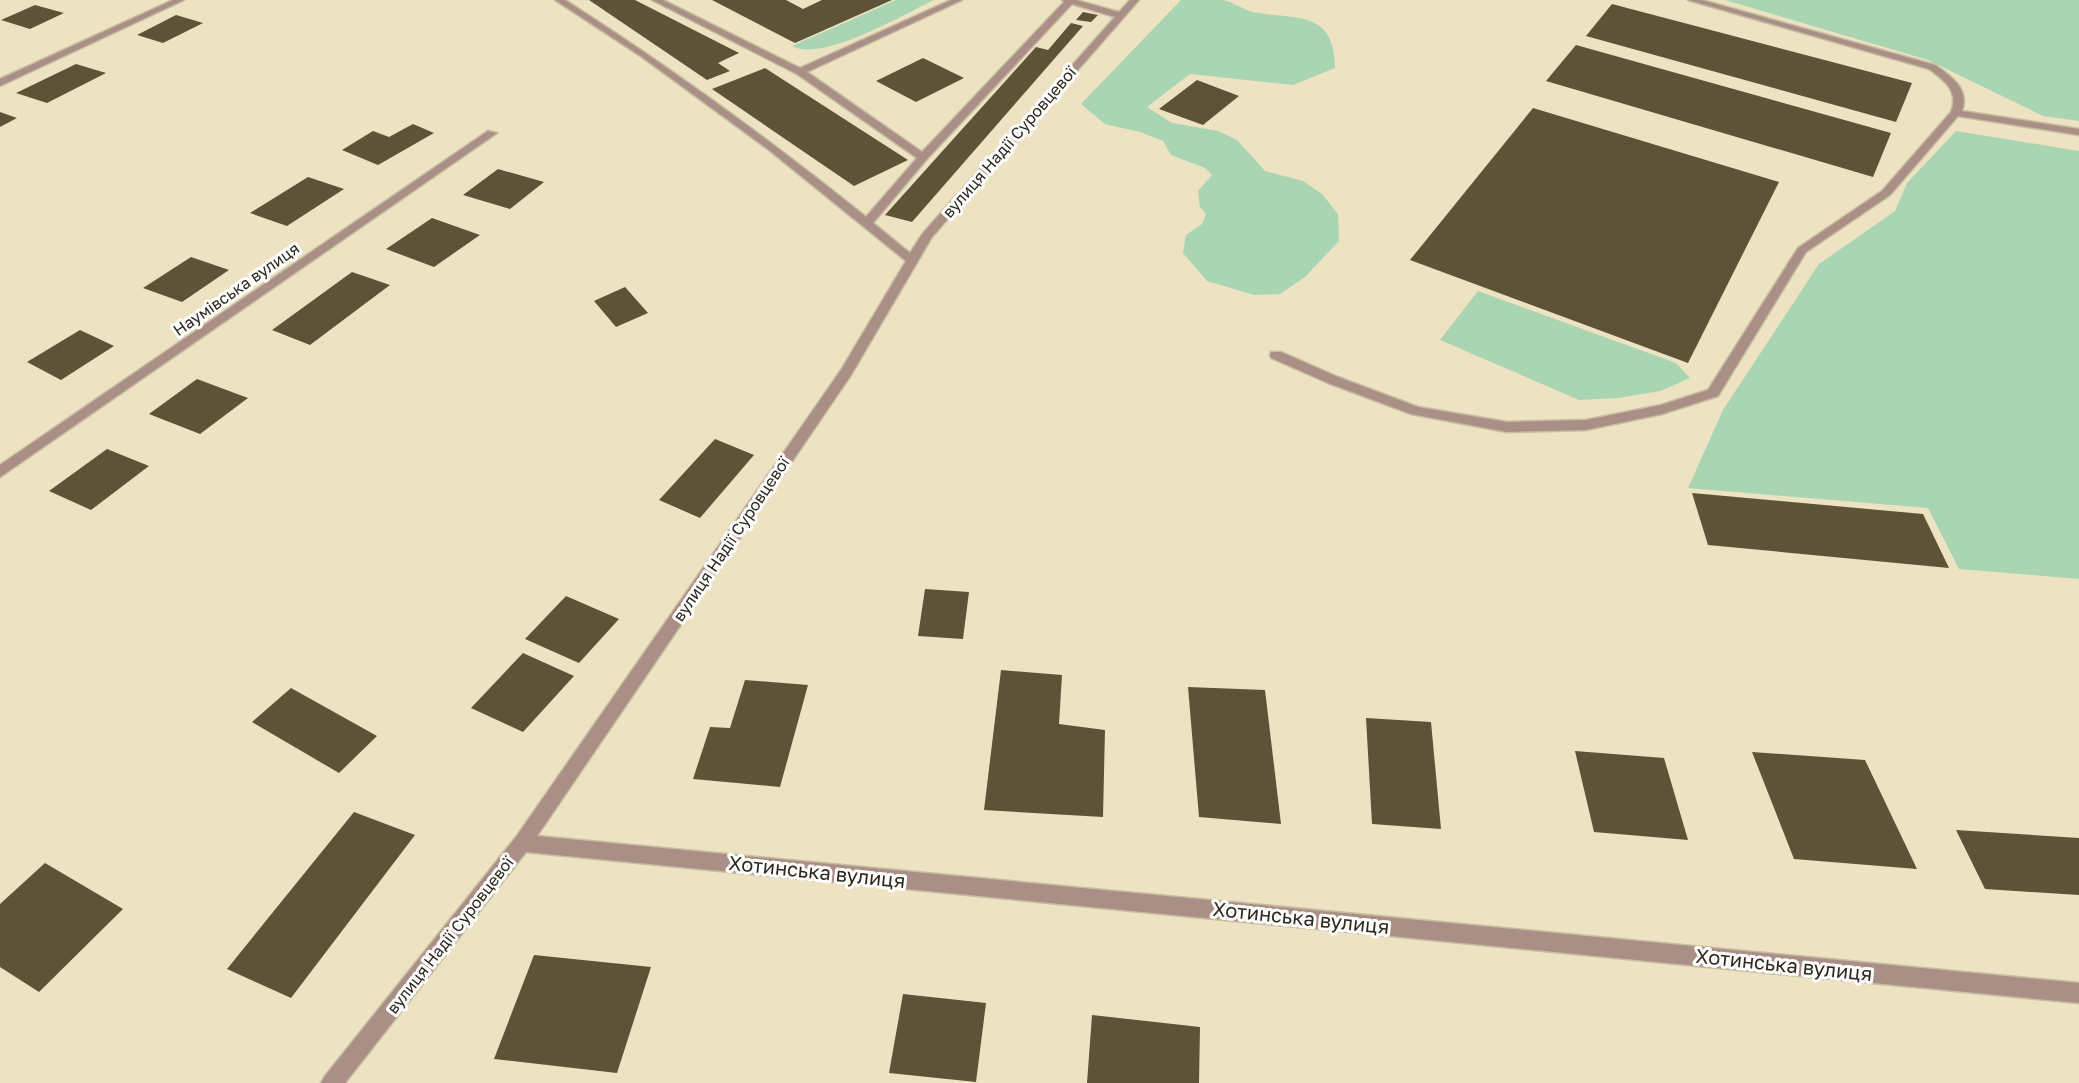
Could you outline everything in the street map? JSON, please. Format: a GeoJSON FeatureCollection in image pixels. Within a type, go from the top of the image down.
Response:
{"type":"FeatureCollection","features":[{"type":"Feature","properties":{"kind":"street"},"geometry":{"type":"LineString","coordinates":[[0,83],[180,0]]}},
{"type":"Feature","properties":{"kind":"street"},"geometry":{"type":"LineString","coordinates":[[559,0],[645,55],[736,121],[910,259]]}},
{"type":"Feature","properties":{"kind":"street"},"geometry":{"type":"LineString","coordinates":[[656,0],[800,72],[923,157]]}},
{"type":"Feature","properties":{"kind":"street"},"geometry":{"type":"LineString","coordinates":[[800,72],[957,0]]}},
{"type":"Feature","properties":{"kind":"street"},"geometry":{"type":"LineString","coordinates":[[866,224],[923,157],[1069,0],[1120,15]]}},
{"type":"Feature","properties":{"kind":"street","name":"вулиця Надії Суровцевої"},"geometry":{"type":"LineString","coordinates":[[332,1083],[522,843],[846,372],[910,259],[927,235],[1135,0]]}},
{"type":"Feature","properties":{"kind":"street"},"geometry":{"type":"LineString","coordinates":[[1276,355],[1333,380],[1416,411],[1507,427],[1586,425],[1662,410],[1713,393],[1802,250],[1886,193],[1956,113],[1961,103],[1959,91],[1932,67],[1692,0]]}},
{"type":"Feature","properties":{"kind":"street"},"geometry":{"type":"LineString","coordinates":[[1956,113],[2079,132]]}},
{"type":"Feature","properties":{"kind":"street","name":"Наумівська вулиця"},"geometry":{"type":"LineString","coordinates":[[0,472],[492,133]]}},
{"type":"Feature","properties":{"kind":"street","name":"Хотинська вулиця"},"geometry":{"type":"LineString","coordinates":[[522,843],[2079,993]]}},
{"type":"Feature","properties":{"kind":"green space"},"geometry":{"type":"Polygon","coordinates":[[[896,0],[934,0],[842,43],[823,48],[805,49],[792,46],[896,0]]]}},
{"type":"Feature","properties":{"kind":"green space"},"geometry":{"type":"Polygon","coordinates":[[[1181,0],[1223,0],[1253,12],[1310,21],[1320,26],[1328,35],[1333,49],[1335,68],[1293,85],[1190,74],[1147,107],[1172,123],[1218,131],[1237,140],[1265,171],[1303,181],[1322,194],[1338,214],[1339,241],[1305,277],[1280,294],[1254,295],[1207,281],[1183,253],[1186,235],[1202,224],[1206,214],[1200,207],[1198,191],[1212,175],[1205,168],[1171,155],[1163,141],[1140,132],[1105,124],[1081,104],[1181,0]]]}},
{"type":"Feature","properties":{"kind":"green space"},"geometry":{"type":"Polygon","coordinates":[[[1725,0],[2079,0],[2079,121],[2043,116],[1928,60],[1725,0]]]}},
{"type":"Feature","properties":{"kind":"green space"},"geometry":{"type":"Polygon","coordinates":[[[1956,131],[2079,151],[2079,579],[1959,569],[1928,508],[1688,488],[1723,410],[1819,264],[1895,211],[1907,183],[1956,131]]]}},
{"type":"Feature","properties":{"kind":"green space"},"geometry":{"type":"Polygon","coordinates":[[[1478,291],[1676,363],[1690,378],[1660,391],[1619,398],[1579,400],[1440,340],[1478,291]]]}},
{"type":"Feature","properties":{"kind":"building"},"geometry":{"type":"Polygon","coordinates":[[[589,0],[635,0],[739,53],[718,63],[730,71],[707,80],[589,0]]]}},
{"type":"Feature","properties":{"kind":"building"},"geometry":{"type":"Polygon","coordinates":[[[712,0],[786,0],[803,9],[822,0],[892,0],[795,43],[712,0]]]}},
{"type":"Feature","properties":{"kind":"building"},"geometry":{"type":"Polygon","coordinates":[[[1612,4],[1912,83],[1896,122],[1586,36],[1612,4]]]}},
{"type":"Feature","properties":{"kind":"building"},"geometry":{"type":"Polygon","coordinates":[[[35,5],[64,13],[30,29],[1,20],[35,5]]]}},
{"type":"Feature","properties":{"kind":"building"},"geometry":{"type":"Polygon","coordinates":[[[1083,12],[1098,15],[1091,22],[1076,20],[1083,12]]]}},
{"type":"Feature","properties":{"kind":"building"},"geometry":{"type":"Polygon","coordinates":[[[176,15],[203,23],[163,43],[137,35],[176,15]]]}},
{"type":"Feature","properties":{"kind":"building"},"geometry":{"type":"Polygon","coordinates":[[[1071,23],[1083,26],[912,222],[885,215],[1036,47],[1048,50],[1071,23]]]}},
{"type":"Feature","properties":{"kind":"building"},"geometry":{"type":"Polygon","coordinates":[[[1576,45],[1891,133],[1873,177],[1546,81],[1576,45]]]}},
{"type":"Feature","properties":{"kind":"building"},"geometry":{"type":"Polygon","coordinates":[[[923,58],[964,78],[916,102],[876,81],[923,58]]]}},
{"type":"Feature","properties":{"kind":"building"},"geometry":{"type":"Polygon","coordinates":[[[76,64],[106,73],[47,103],[16,93],[76,64]]]}},
{"type":"Feature","properties":{"kind":"building"},"geometry":{"type":"Polygon","coordinates":[[[765,68],[908,160],[854,186],[712,89],[765,68]]]}},
{"type":"Feature","properties":{"kind":"building"},"geometry":{"type":"Polygon","coordinates":[[[1197,80],[1239,96],[1203,125],[1159,109],[1197,80]]]}},
{"type":"Feature","properties":{"kind":"building"},"geometry":{"type":"Polygon","coordinates":[[[1533,108],[1779,182],[1688,363],[1410,260],[1533,108]]]}},
{"type":"Feature","properties":{"kind":"building"},"geometry":{"type":"Polygon","coordinates":[[[0,112],[17,118],[0,127],[0,112]]]}},
{"type":"Feature","properties":{"kind":"building"},"geometry":{"type":"Polygon","coordinates":[[[413,124],[434,133],[378,165],[342,150],[373,131],[389,137],[413,124]]]}},
{"type":"Feature","properties":{"kind":"building"},"geometry":{"type":"Polygon","coordinates":[[[498,169],[544,182],[510,209],[463,195],[498,169]]]}},
{"type":"Feature","properties":{"kind":"building"},"geometry":{"type":"Polygon","coordinates":[[[308,177],[344,189],[287,226],[250,213],[308,177]]]}},
{"type":"Feature","properties":{"kind":"building"},"geometry":{"type":"Polygon","coordinates":[[[432,218],[480,235],[434,267],[386,249],[432,218]]]}},
{"type":"Feature","properties":{"kind":"building"},"geometry":{"type":"Polygon","coordinates":[[[191,257],[229,270],[182,302],[143,288],[191,257]]]}},
{"type":"Feature","properties":{"kind":"building"},"geometry":{"type":"Polygon","coordinates":[[[352,272],[390,285],[310,345],[272,330],[352,272]]]}},
{"type":"Feature","properties":{"kind":"building"},"geometry":{"type":"Polygon","coordinates":[[[625,287],[648,313],[616,327],[594,301],[625,287]]]}},
{"type":"Feature","properties":{"kind":"building"},"geometry":{"type":"Polygon","coordinates":[[[80,330],[114,346],[61,380],[27,362],[80,330]]]}},
{"type":"Feature","properties":{"kind":"building"},"geometry":{"type":"Polygon","coordinates":[[[197,379],[248,398],[200,434],[149,414],[197,379]]]}},
{"type":"Feature","properties":{"kind":"building"},"geometry":{"type":"Polygon","coordinates":[[[715,439],[754,455],[700,518],[659,500],[715,439]]]}},
{"type":"Feature","properties":{"kind":"building"},"geometry":{"type":"Polygon","coordinates":[[[107,449],[149,466],[91,510],[49,491],[107,449]]]}},
{"type":"Feature","properties":{"kind":"building"},"geometry":{"type":"Polygon","coordinates":[[[1692,493],[1923,514],[1949,568],[1708,545],[1692,493]]]}},
{"type":"Feature","properties":{"kind":"building"},"geometry":{"type":"Polygon","coordinates":[[[925,589],[969,592],[963,639],[918,636],[925,589]]]}},
{"type":"Feature","properties":{"kind":"building"},"geometry":{"type":"Polygon","coordinates":[[[566,596],[619,619],[579,663],[525,639],[566,596]]]}},
{"type":"Feature","properties":{"kind":"building"},"geometry":{"type":"Polygon","coordinates":[[[523,653],[574,676],[523,732],[471,708],[523,653]]]}},
{"type":"Feature","properties":{"kind":"building"},"geometry":{"type":"Polygon","coordinates":[[[1001,670],[1062,675],[1059,724],[1105,730],[1103,817],[984,810],[1001,670]]]}},
{"type":"Feature","properties":{"kind":"building"},"geometry":{"type":"Polygon","coordinates":[[[745,680],[808,685],[780,787],[693,779],[710,727],[730,728],[745,680]]]}},
{"type":"Feature","properties":{"kind":"building"},"geometry":{"type":"Polygon","coordinates":[[[1188,687],[1265,690],[1281,824],[1199,817],[1188,687]]]}},
{"type":"Feature","properties":{"kind":"building"},"geometry":{"type":"Polygon","coordinates":[[[291,688],[377,736],[339,773],[252,722],[291,688]]]}},
{"type":"Feature","properties":{"kind":"building"},"geometry":{"type":"Polygon","coordinates":[[[1366,718],[1431,722],[1441,829],[1372,824],[1366,718]]]}},
{"type":"Feature","properties":{"kind":"building"},"geometry":{"type":"Polygon","coordinates":[[[1575,751],[1664,758],[1688,840],[1594,832],[1575,751]]]}},
{"type":"Feature","properties":{"kind":"building"},"geometry":{"type":"Polygon","coordinates":[[[1752,752],[1865,760],[1917,869],[1794,859],[1752,752]]]}},
{"type":"Feature","properties":{"kind":"building"},"geometry":{"type":"Polygon","coordinates":[[[354,812],[415,835],[291,998],[227,969],[354,812]]]}},
{"type":"Feature","properties":{"kind":"building"},"geometry":{"type":"Polygon","coordinates":[[[1956,830],[2079,838],[2079,895],[1985,889],[1956,830]]]}},
{"type":"Feature","properties":{"kind":"building"},"geometry":{"type":"Polygon","coordinates":[[[45,863],[123,909],[39,992],[0,967],[0,904],[45,863]]]}},
{"type":"Feature","properties":{"kind":"building"},"geometry":{"type":"Polygon","coordinates":[[[534,955],[651,967],[617,1073],[494,1059],[534,955]]]}},
{"type":"Feature","properties":{"kind":"building"},"geometry":{"type":"Polygon","coordinates":[[[903,994],[986,1003],[976,1082],[889,1073],[903,994]]]}},
{"type":"Feature","properties":{"kind":"building"},"geometry":{"type":"Polygon","coordinates":[[[1092,1015],[1200,1027],[1199,1083],[1087,1083],[1092,1015]]]}}]}
